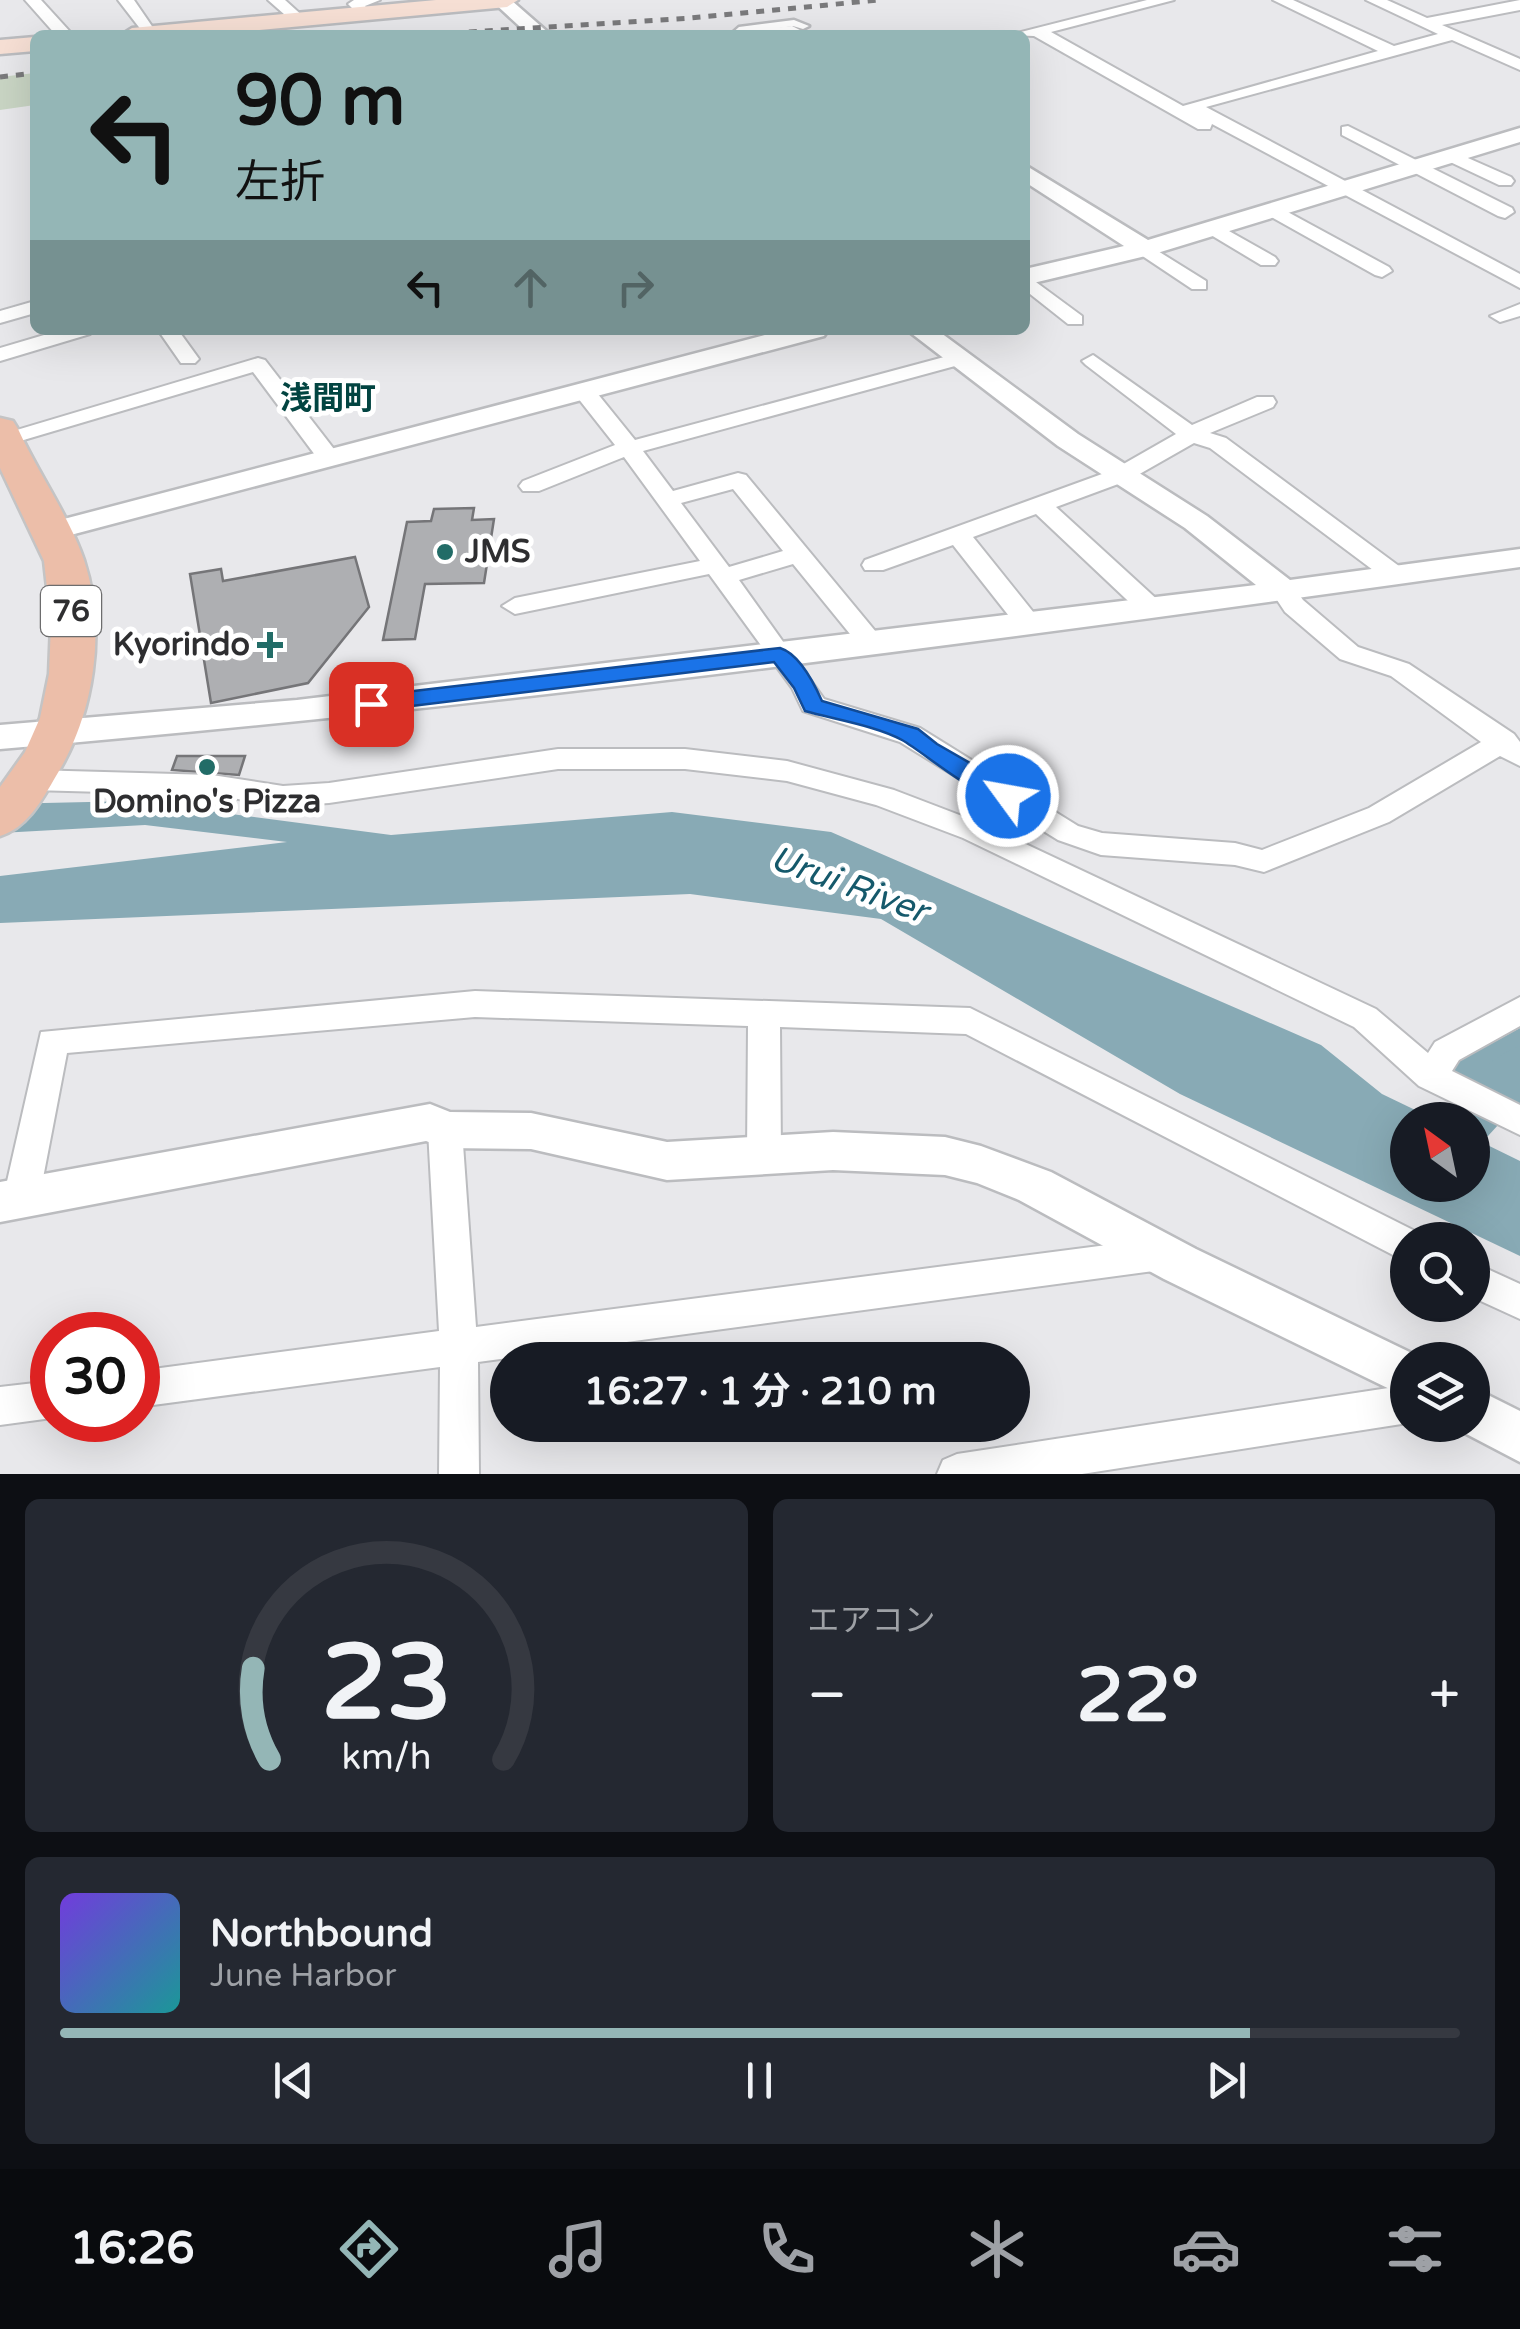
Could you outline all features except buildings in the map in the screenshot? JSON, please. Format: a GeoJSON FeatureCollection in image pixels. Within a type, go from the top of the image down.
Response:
{"type":"FeatureCollection","features":[{"type":"Feature","properties":{"kind":"main road"},"geometry":{"type":"LineString","coordinates":[[187,30],[298,20],[367,7],[502,0]]}},
{"type":"Feature","properties":{"kind":"main road"},"geometry":{"type":"LineString","coordinates":[[0,47],[30,44]]}},
{"type":"Feature","properties":{"kind":"main road","name":"76"},"geometry":{"type":"LineString","coordinates":[[0,819],[32,780],[58,732],[68,683],[71,596],[65,563],[52,531],[2,434]]}},
{"type":"Feature","properties":{"kind":"street"},"geometry":{"type":"LineString","coordinates":[[34,0],[61,30]]}},
{"type":"Feature","properties":{"kind":"street"},"geometry":{"type":"LineString","coordinates":[[126,0],[140,30]]}},
{"type":"Feature","properties":{"kind":"street"},"geometry":{"type":"LineString","coordinates":[[276,0],[298,20]]}},
{"type":"Feature","properties":{"kind":"street"},"geometry":{"type":"LineString","coordinates":[[502,0],[535,30]]}},
{"type":"Feature","properties":{"kind":"street"},"geometry":{"type":"LineString","coordinates":[[1030,32],[1166,0]]}},
{"type":"Feature","properties":{"kind":"street"},"geometry":{"type":"LineString","coordinates":[[1281,0],[1392,51]]}},
{"type":"Feature","properties":{"kind":"street"},"geometry":{"type":"LineString","coordinates":[[1374,0],[1520,65]]}},
{"type":"Feature","properties":{"kind":"street"},"geometry":{"type":"LineString","coordinates":[[1426,23],[1520,5]]}},
{"type":"Feature","properties":{"kind":"street"},"geometry":{"type":"LineString","coordinates":[[740,30],[794,23],[802,30]]}},
{"type":"Feature","properties":{"kind":"street"},"geometry":{"type":"LineString","coordinates":[[1030,35],[1520,282]]}},
{"type":"Feature","properties":{"kind":"street"},"geometry":{"type":"LineString","coordinates":[[1337,190],[1191,106],[1454,35]]}},
{"type":"Feature","properties":{"kind":"street"},"geometry":{"type":"LineString","coordinates":[[1348,131],[1504,212]]}},
{"type":"Feature","properties":{"kind":"street"},"geometry":{"type":"LineString","coordinates":[[1030,278],[1145,249],[1520,135]]}},
{"type":"Feature","properties":{"kind":"street"},"geometry":{"type":"LineString","coordinates":[[1452,156],[1505,181]]}},
{"type":"Feature","properties":{"kind":"street"},"geometry":{"type":"LineString","coordinates":[[1030,175],[1199,284]]}},
{"type":"Feature","properties":{"kind":"street"},"geometry":{"type":"LineString","coordinates":[[1272,210],[1382,271]]}},
{"type":"Feature","properties":{"kind":"street"},"geometry":{"type":"LineString","coordinates":[[1212,228],[1268,261]]}},
{"type":"Feature","properties":{"kind":"street"},"geometry":{"type":"LineString","coordinates":[[1030,283],[1075,320]]}},
{"type":"Feature","properties":{"kind":"street"},"geometry":{"type":"LineString","coordinates":[[0,317],[30,308]]}},
{"type":"Feature","properties":{"kind":"street"},"geometry":{"type":"LineString","coordinates":[[0,354],[66,335]]}},
{"type":"Feature","properties":{"kind":"street"},"geometry":{"type":"LineString","coordinates":[[171,335],[188,359]]}},
{"type":"Feature","properties":{"kind":"street"},"geometry":{"type":"LineString","coordinates":[[52,531],[797,335]]}},
{"type":"Feature","properties":{"kind":"street"},"geometry":{"type":"LineString","coordinates":[[585,393],[722,570],[804,686],[813,706],[910,734],[928,750],[1068,833],[1102,844],[1235,854],[1264,861],[1378,815],[1512,748],[1400,670],[1349,653],[1294,606],[1284,591],[1196,522],[1121,475],[927,335]]}},
{"type":"Feature","properties":{"kind":"street"},"geometry":{"type":"LineString","coordinates":[[532,486],[602,456],[959,359]]}},
{"type":"Feature","properties":{"kind":"street"},"geometry":{"type":"LineString","coordinates":[[1093,361],[1191,435],[1218,444],[1394,574]]}},
{"type":"Feature","properties":{"kind":"street"},"geometry":{"type":"LineString","coordinates":[[2,434],[258,364],[329,458]]}},
{"type":"Feature","properties":{"kind":"street"},"geometry":{"type":"LineString","coordinates":[[874,566],[1121,475],[1220,418],[1266,402]]}},
{"type":"Feature","properties":{"kind":"street"},"geometry":{"type":"LineString","coordinates":[[668,500],[738,480],[872,644]]}},
{"type":"Feature","properties":{"kind":"street"},"geometry":{"type":"LineString","coordinates":[[1041,506],[1152,609]]}},
{"type":"Feature","properties":{"kind":"street"},"geometry":{"type":"LineString","coordinates":[[958,535],[1029,624]]}},
{"type":"Feature","properties":{"kind":"street"},"geometry":{"type":"LineString","coordinates":[[515,606],[797,555]]}},
{"type":"Feature","properties":{"kind":"street"},"geometry":{"type":"LineString","coordinates":[[0,738],[297,712],[780,655],[1520,558]]}},
{"type":"Feature","properties":{"kind":"street"},"geometry":{"type":"LineString","coordinates":[[32,780],[212,785],[283,796],[329,793],[558,758],[685,758],[787,771],[884,797],[972,832],[1364,1018],[1431,1076],[1520,1121]]}},
{"type":"Feature","properties":{"kind":"street"},"geometry":{"type":"LineString","coordinates":[[1390,1235],[970,1021],[475,1004],[53,1040],[11,1200],[430,1122],[444,1130],[531,1130],[667,1161],[833,1151],[945,1156],[981,1164],[1035,1186],[1161,1254],[1390,1366]]}},
{"type":"Feature","properties":{"kind":"street"},"geometry":{"type":"LineString","coordinates":[[1431,1076],[1446,1051],[1520,1010]]}},
{"type":"Feature","properties":{"kind":"street"},"geometry":{"type":"LineString","coordinates":[[764,1015],[764,1154]]}},
{"type":"Feature","properties":{"kind":"street"},"geometry":{"type":"LineString","coordinates":[[444,1130],[459,1347],[460,1474]]}},
{"type":"Feature","properties":{"kind":"street"},"geometry":{"type":"LineString","coordinates":[[160,1386],[1161,1254]]}},
{"type":"Feature","properties":{"kind":"street"},"geometry":{"type":"LineString","coordinates":[[1490,1284],[1517,1293]]}},
{"type":"Feature","properties":{"kind":"street"},"geometry":{"type":"LineString","coordinates":[[0,1406],[30,1403]]}},
{"type":"Feature","properties":{"kind":"street"},"geometry":{"type":"LineString","coordinates":[[957,1474],[1390,1407]]}},
{"type":"Feature","properties":{"kind":"street"},"geometry":{"type":"LineString","coordinates":[[1490,1421],[1520,1438]]}},
{"type":"Feature","properties":{"kind":"green space"},"geometry":{"type":"Polygon","coordinates":[[[30,74],[30,106],[0,110],[0,77],[30,74]]]}},
{"type":"Feature","properties":{"kind":"water"},"geometry":{"type":"Polygon","coordinates":[[[133,801],[391,835],[672,812],[831,832],[1321,1045],[1382,1094],[1399,1102],[1390,1102],[1390,1194],[1180,1094],[881,919],[690,894],[0,923],[0,876],[287,842],[145,825],[0,833],[0,804],[133,801]]]}},
{"type":"Feature","properties":{"kind":"water"},"geometry":{"type":"Polygon","coordinates":[[[1520,1028],[1520,1113],[1431,1076],[1520,1028]]]}},
{"type":"Feature","properties":{"kind":"water"},"geometry":{"type":"Polygon","coordinates":[[[1490,1146],[1520,1161],[1520,1256],[1490,1242],[1490,1222],[1449,1222],[1407,1202],[1490,1202],[1490,1146]]]}},
{"type":"Feature","properties":{"kind":"waterway","name":"Urui River"},"geometry":{"type":"LineString","coordinates":[[1486,1102],[1520,1067]]}},
{"type":"Feature","properties":{"kind":"railway"},"geometry":{"type":"LineString","coordinates":[[500,30],[691,18],[879,0]]}},
{"type":"Feature","properties":{"kind":"railway"},"geometry":{"type":"LineString","coordinates":[[0,77],[30,74]]}},
{"type":"Feature","properties":{"kind":"place","name":"JMS"},"geometry":{"type":"Point","coordinates":[445,552]}},
{"type":"Feature","properties":{"kind":"place","name":"Kyorindo"},"geometry":{"type":"Point","coordinates":[270,645]}},
{"type":"Feature","properties":{"kind":"place","name":"Domino's Pizza"},"geometry":{"type":"Point","coordinates":[207,767]}},
{"type":"Feature","properties":{"kind":"district","name":"浅間町"},"geometry":{"type":"Point","coordinates":[328,399]}},
{"type":"Feature","properties":{"kind":"route"},"geometry":{"type":"LineString","coordinates":[[371,704],[780,655],[804,686],[813,706],[910,734],[928,750],[943,755],[1008,796]]}}]}
